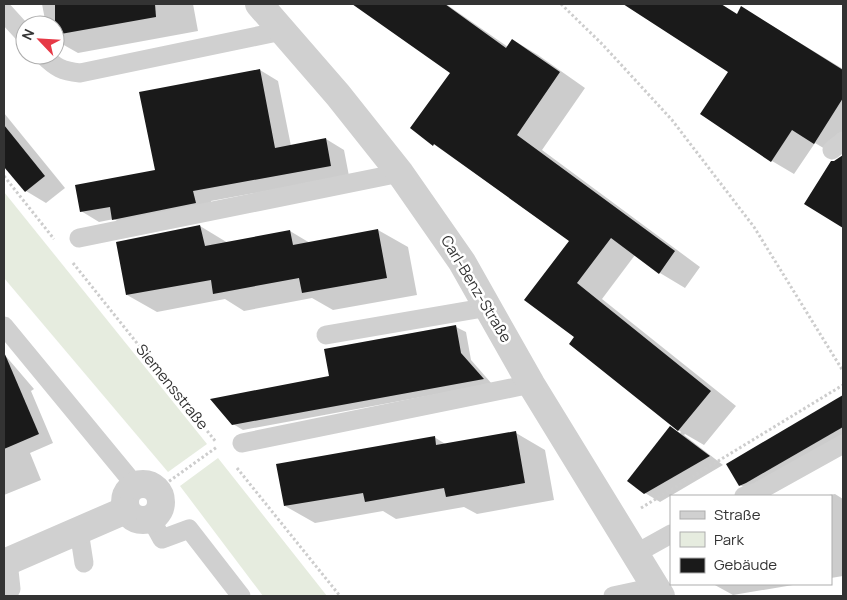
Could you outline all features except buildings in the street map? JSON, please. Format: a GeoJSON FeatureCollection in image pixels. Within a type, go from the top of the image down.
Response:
{"type":"FeatureCollection","features":[{"type":"Feature","properties":{"kind":"street","name":"Carl-Benz-Straße"},"geometry":{"type":"LineString","coordinates":[[258,4],[338,95],[400,173],[462,262],[531,384],[658,591]]}},
{"type":"Feature","properties":{"kind":"street"},"geometry":{"type":"LineString","coordinates":[[6,562],[142,501]]}},
{"type":"Feature","properties":{"kind":"lane"},"geometry":{"type":"LineString","coordinates":[[4,12],[15,24]]}},
{"type":"Feature","properties":{"kind":"lane"},"geometry":{"type":"LineString","coordinates":[[53,65],[66,72],[80,72],[282,31]]}},
{"type":"Feature","properties":{"kind":"lane"},"geometry":{"type":"LineString","coordinates":[[79,238],[400,173]]}},
{"type":"Feature","properties":{"kind":"lane"},"geometry":{"type":"LineString","coordinates":[[326,335],[489,307]]}},
{"type":"Feature","properties":{"kind":"lane"},"geometry":{"type":"LineString","coordinates":[[4,326],[142,501],[162,539],[189,529],[241,596]]}},
{"type":"Feature","properties":{"kind":"lane"},"geometry":{"type":"LineString","coordinates":[[242,443],[531,384]]}},
{"type":"Feature","properties":{"kind":"lane"},"geometry":{"type":"LineString","coordinates":[[747,495],[757,492],[843,444]]}},
{"type":"Feature","properties":{"kind":"lane"},"geometry":{"type":"LineString","coordinates":[[80,530],[84,563]]}},
{"type":"Feature","properties":{"kind":"lane"},"geometry":{"type":"LineString","coordinates":[[635,554],[670,535]]}},
{"type":"Feature","properties":{"kind":"lane"},"geometry":{"type":"LineString","coordinates":[[6,562],[11,589]]}},
{"type":"Feature","properties":{"kind":"lane"},"geometry":{"type":"LineString","coordinates":[[613,596],[658,591]]}},
{"type":"Feature","properties":{"kind":"path"},"geometry":{"type":"LineString","coordinates":[[561,4],[603,45],[678,127],[754,227],[843,371]]}},
{"type":"Feature","properties":{"kind":"path"},"geometry":{"type":"LineString","coordinates":[[4,176],[59,246]]}},
{"type":"Feature","properties":{"kind":"path","name":"Siemensstraße"},"geometry":{"type":"LineString","coordinates":[[71,261],[219,446],[142,501]]}},
{"type":"Feature","properties":{"kind":"path"},"geometry":{"type":"LineString","coordinates":[[616,523],[843,384]]}},
{"type":"Feature","properties":{"kind":"path"},"geometry":{"type":"LineString","coordinates":[[231,461],[340,596]]}},
{"type":"Feature","properties":{"kind":"green space"},"geometry":{"type":"Polygon","coordinates":[[[4,192],[207,444],[168,472],[4,278],[4,192]]]}},
{"type":"Feature","properties":{"kind":"green space"},"geometry":{"type":"Polygon","coordinates":[[[218,458],[327,596],[263,596],[180,486],[218,458]]]}}]}
